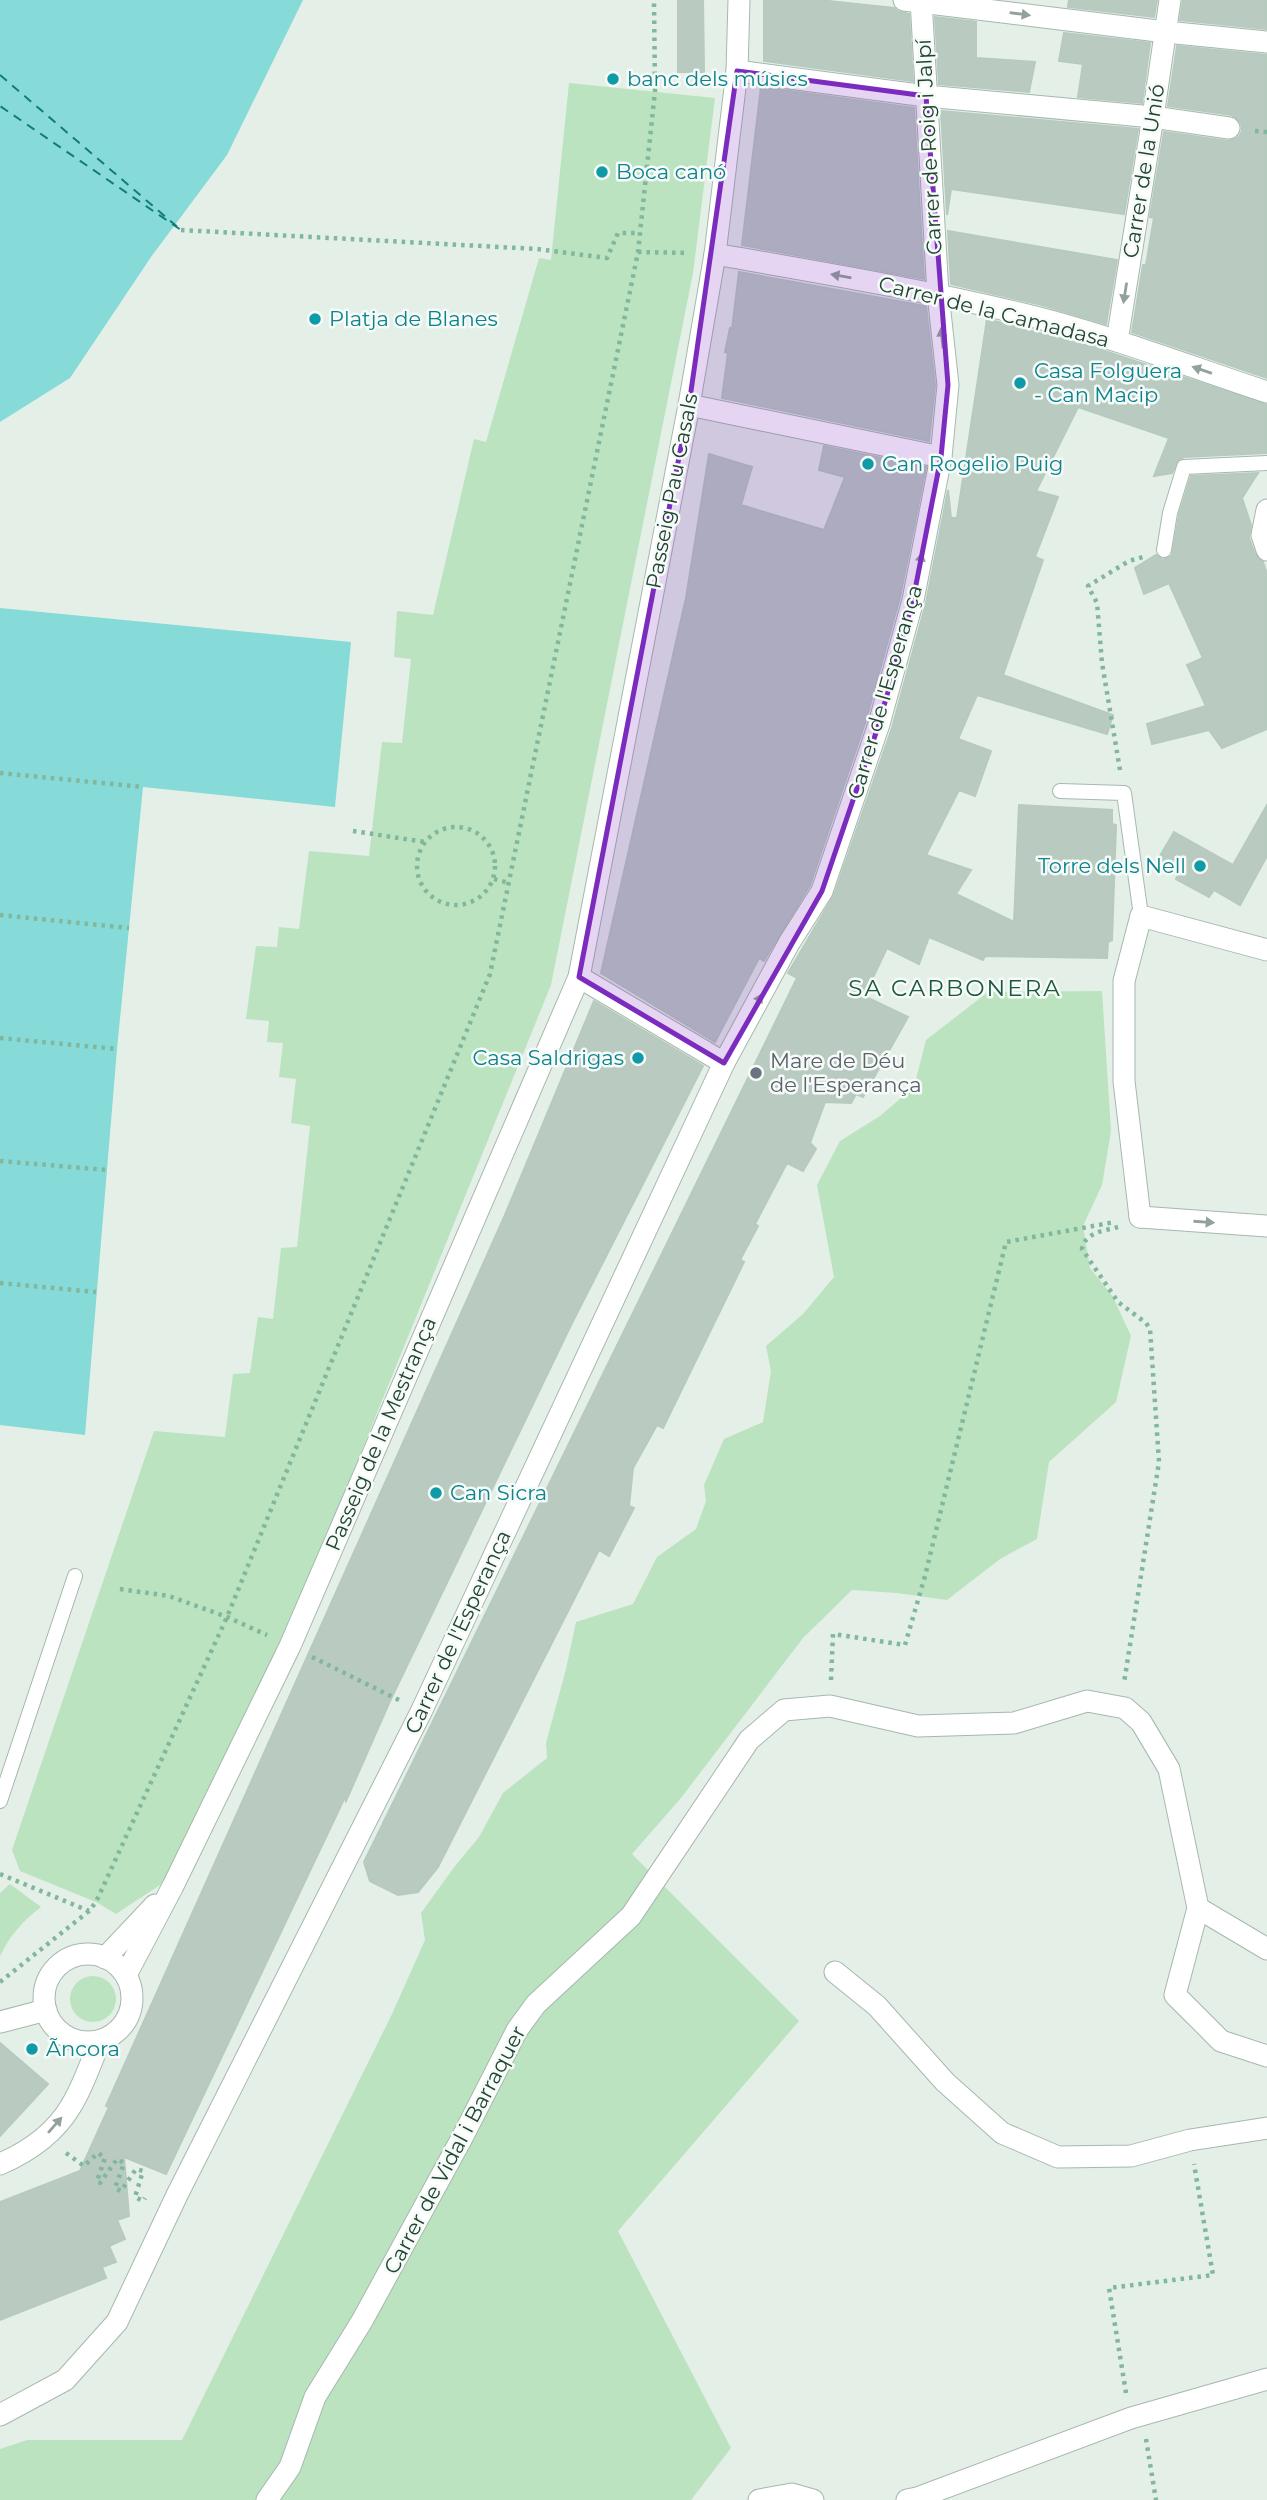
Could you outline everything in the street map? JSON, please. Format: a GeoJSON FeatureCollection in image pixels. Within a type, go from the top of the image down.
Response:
{"type":"FeatureCollection","features":[{"type":"Feature","properties":{"kind":"street","name":"Passeig Pau Casals"},"geometry":{"type":"LineString","coordinates":[[579,978],[689,405],[715,254],[737,71],[739,0]]}},
{"type":"Feature","properties":{"kind":"street","name":"Carrer de la Unió"},"geometry":{"type":"LineString","coordinates":[[1117,341],[1170,0]]}},
{"type":"Feature","properties":{"kind":"street"},"geometry":{"type":"LineString","coordinates":[[915,1],[1267,43]]}},
{"type":"Feature","properties":{"kind":"street","name":"Carrer de Roig i Jalpí"},"geometry":{"type":"LineString","coordinates":[[915,1],[926,96],[938,294]]}},
{"type":"Feature","properties":{"kind":"street"},"geometry":{"type":"LineString","coordinates":[[737,71],[926,96],[1153,117],[1229,128]]}},
{"type":"Feature","properties":{"kind":"street","name":"Carrer de la Camadasa"},"geometry":{"type":"LineString","coordinates":[[715,254],[938,294],[1041,318],[1117,341],[1267,393]]}},
{"type":"Feature","properties":{"kind":"street","name":"Carrer de l'Esperança"},"geometry":{"type":"LineString","coordinates":[[0,2415],[65,2380],[117,2322],[177,2195],[421,1712],[724,1063],[789,943],[822,891],[879,724],[913,600],[941,457],[948,385],[938,294]]}},
{"type":"Feature","properties":{"kind":"street"},"geometry":{"type":"LineString","coordinates":[[689,405],[941,457]]}},
{"type":"Feature","properties":{"kind":"street"},"geometry":{"type":"LineString","coordinates":[[1267,510],[1262,535],[1267,550]]}},
{"type":"Feature","properties":{"kind":"street"},"geometry":{"type":"LineString","coordinates":[[1267,950],[1141,916],[1124,981],[1124,1081],[1140,1217],[1267,1226]]}},
{"type":"Feature","properties":{"kind":"street"},"geometry":{"type":"LineString","coordinates":[[579,978],[724,1063]]}},
{"type":"Feature","properties":{"kind":"street","name":"Passeig de la Mestrança"},"geometry":{"type":"LineString","coordinates":[[126,1975],[173,1886],[290,1646],[579,978]]}},
{"type":"Feature","properties":{"kind":"street","name":"Carrer de Vidal i Barraquer"},"geometry":{"type":"LineString","coordinates":[[267,2500],[290,2467],[315,2397],[362,2321],[463,2136],[517,2030],[537,2004],[631,1916],[749,1740],[784,1710],[830,1706],[918,1726],[1014,1723],[1087,1702],[1125,1708]]}},
{"type":"Feature","properties":{"kind":"street"},"geometry":{"type":"LineString","coordinates":[[1125,1708],[1141,1722],[1168,1769],[1198,1908],[1175,1995],[1221,2041],[1267,2056]]}},
{"type":"Feature","properties":{"kind":"street","name":"Passeig de la Mestrança"},"geometry":{"type":"LineString","coordinates":[[105,1958],[173,1886]]}},
{"type":"Feature","properties":{"kind":"street"},"geometry":{"type":"LineString","coordinates":[[1198,1908],[1267,1949]]}},
{"type":"Feature","properties":{"kind":"street"},"geometry":{"type":"LineString","coordinates":[[92,1954],[117,1965],[126,1975],[132,2001],[129,2015],[112,2035],[100,2041],[73,2040],[61,2033],[52,2023],[44,1997],[54,1970],[65,1961],[92,1954]]}},
{"type":"Feature","properties":{"kind":"street"},"geometry":{"type":"LineString","coordinates":[[835,1972],[877,2006],[945,2082],[1002,2133],[1059,2157],[1131,2156],[1190,2140],[1267,2128]]}},
{"type":"Feature","properties":{"kind":"street"},"geometry":{"type":"LineString","coordinates":[[0,2022],[46,2010]]}},
{"type":"Feature","properties":{"kind":"street"},"geometry":{"type":"LineString","coordinates":[[0,2164],[18,2157],[44,2138],[71,2106],[100,2041]]}},
{"type":"Feature","properties":{"kind":"street"},"geometry":{"type":"LineString","coordinates":[[907,2500],[1139,2416],[1267,2379]]}},
{"type":"Feature","properties":{"kind":"street"},"geometry":{"type":"LineString","coordinates":[[759,2500],[792,2494],[813,2500]]}},
{"type":"Feature","properties":{"kind":"lane"},"geometry":{"type":"LineString","coordinates":[[1164,550],[1170,513],[1184,467],[1267,463]]}},
{"type":"Feature","properties":{"kind":"lane"},"geometry":{"type":"LineString","coordinates":[[1060,791],[1124,793],[1141,916]]}},
{"type":"Feature","properties":{"kind":"lane"},"geometry":{"type":"LineString","coordinates":[[0,1801],[75,1576]]}},
{"type":"Feature","properties":{"kind":"path"},"geometry":{"type":"LineString","coordinates":[[0,1982],[89,1911],[96,1902],[227,1617],[490,974],[638,252],[655,91],[654,0]]}},
{"type":"Feature","properties":{"kind":"path"},"geometry":{"type":"LineString","coordinates":[[181,230],[537,249],[607,258],[618,233],[639,233]]}},
{"type":"Feature","properties":{"kind":"path"},"geometry":{"type":"LineString","coordinates":[[638,252],[715,254]]}},
{"type":"Feature","properties":{"kind":"path"},"geometry":{"type":"LineString","coordinates":[[1124,793],[1102,663],[1097,603],[1088,586],[1129,561],[1164,550]]}},
{"type":"Feature","properties":{"kind":"path"},"geometry":{"type":"LineString","coordinates":[[0,773],[144,787]]}},
{"type":"Feature","properties":{"kind":"path"},"geometry":{"type":"LineString","coordinates":[[458,827],[483,837],[493,853],[495,867],[494,879],[487,891],[475,901],[463,906],[440,903],[425,891],[418,879],[418,854],[425,842],[444,829],[458,827]]}},
{"type":"Feature","properties":{"kind":"path"},"geometry":{"type":"LineString","coordinates":[[353,831],[425,842]]}},
{"type":"Feature","properties":{"kind":"path"},"geometry":{"type":"LineString","coordinates":[[494,879],[509,883]]}},
{"type":"Feature","properties":{"kind":"path"},"geometry":{"type":"LineString","coordinates":[[0,915],[129,928]]}},
{"type":"Feature","properties":{"kind":"path"},"geometry":{"type":"LineString","coordinates":[[0,1038],[117,1049]]}},
{"type":"Feature","properties":{"kind":"path"},"geometry":{"type":"LineString","coordinates":[[0,1161],[107,1170]]}},
{"type":"Feature","properties":{"kind":"path"},"geometry":{"type":"LineString","coordinates":[[830,1706],[833,1634],[905,1645],[925,1576],[1006,1242],[1140,1217]]}},
{"type":"Feature","properties":{"kind":"path"},"geometry":{"type":"LineString","coordinates":[[1125,1708],[1124,1683],[1158,1462],[1150,1329],[1118,1302],[1082,1249],[1082,1244],[1099,1231],[1140,1217]]}},
{"type":"Feature","properties":{"kind":"path"},"geometry":{"type":"LineString","coordinates":[[0,1283],[96,1293]]}},
{"type":"Feature","properties":{"kind":"path"},"geometry":{"type":"LineString","coordinates":[[120,1589],[169,1596],[227,1617],[421,1712]]}},
{"type":"Feature","properties":{"kind":"path"},"geometry":{"type":"LineString","coordinates":[[0,1874],[89,1911]]}},
{"type":"Feature","properties":{"kind":"path"},"geometry":{"type":"LineString","coordinates":[[1156,2500],[1144,2431],[1109,2288],[1213,2275],[1190,2140]]}},
{"type":"Feature","properties":{"kind":"path"},"geometry":{"type":"LineString","coordinates":[[84,2166],[99,2152],[104,2158],[97,2181],[100,2183],[117,2159],[124,2163],[115,2188],[121,2191],[136,2169],[143,2171],[135,2197],[143,2201],[150,2190]]}},
{"type":"Feature","properties":{"kind":"highlighted area"},"geometry":{"type":"Polygon","coordinates":[[[737,71],[926,96],[948,385],[941,457],[913,600],[879,724],[822,891],[724,1063],[579,977],[689,405],[737,71]]]}},
{"type":"Feature","properties":{"kind":"green space"},"geometry":{"type":"Polygon","coordinates":[[[569,83],[715,98],[693,273],[551,985],[288,1632],[169,1879],[116,1914],[96,1902],[20,1871],[12,1850],[154,1431],[225,1437],[233,1374],[250,1373],[258,1317],[273,1319],[281,1248],[297,1247],[310,1126],[291,1123],[296,1079],[279,1077],[283,1043],[267,1042],[269,1021],[246,1019],[256,946],[277,947],[279,927],[299,929],[309,851],[369,856],[382,742],[402,743],[411,659],[394,657],[397,611],[433,615],[474,439],[486,442],[539,258],[551,260],[569,83]]]}},
{"type":"Feature","properties":{"kind":"green space"},"geometry":{"type":"Polygon","coordinates":[[[1102,991],[1111,1131],[1102,1185],[1083,1226],[1090,1268],[1113,1297],[1131,1336],[1116,1402],[1049,1462],[1037,1539],[1000,1559],[947,1600],[852,1590],[803,1638],[681,1798],[632,1854],[799,2021],[618,2231],[731,2448],[691,2500],[0,2500],[0,2449],[27,2440],[182,2440],[392,2014],[425,1940],[421,1913],[479,1837],[503,1793],[547,1758],[546,1743],[576,1622],[633,1604],[657,1557],[696,1529],[706,1501],[704,1485],[724,1439],[763,1422],[771,1371],[766,1346],[803,1314],[834,1277],[817,1185],[840,1141],[880,1116],[914,1087],[926,1040],[988,992],[1102,991]]]}},
{"type":"Feature","properties":{"kind":"green space"},"geometry":{"type":"Polygon","coordinates":[[[10,1884],[41,1907],[18,1929],[0,1956],[0,1893],[10,1884]]]}},
{"type":"Feature","properties":{"kind":"green space"},"geometry":{"type":"Polygon","coordinates":[[[93,1976],[109,1983],[116,1999],[109,2015],[93,2022],[77,2015],[70,1999],[77,1983],[93,1976]]]}},
{"type":"Feature","properties":{"kind":"water"},"geometry":{"type":"Polygon","coordinates":[[[0,0],[303,0],[227,155],[151,257],[70,378],[0,422],[0,0]]]}},
{"type":"Feature","properties":{"kind":"water"},"geometry":{"type":"Polygon","coordinates":[[[0,608],[351,642],[335,807],[143,787],[117,1049],[85,1435],[0,1425],[0,608]]]}},
{"type":"Feature","properties":{"kind":"building"},"geometry":{"type":"Polygon","coordinates":[[[678,0],[703,0],[704,72],[678,72],[678,0]]]}},
{"type":"Feature","properties":{"kind":"building"},"geometry":{"type":"Polygon","coordinates":[[[764,0],[819,0],[894,8],[909,14],[913,81],[764,61],[764,0]]]}},
{"type":"Feature","properties":{"kind":"building"},"geometry":{"type":"Polygon","coordinates":[[[1069,0],[1157,0],[1154,17],[1068,7],[1069,0]]]}},
{"type":"Feature","properties":{"kind":"building"},"geometry":{"type":"Polygon","coordinates":[[[1183,0],[1267,0],[1267,29],[1180,20],[1183,0]]]}},
{"type":"Feature","properties":{"kind":"building"},"geometry":{"type":"Polygon","coordinates":[[[935,17],[976,22],[976,58],[1035,62],[1029,92],[939,84],[935,17]]]}},
{"type":"Feature","properties":{"kind":"building"},"geometry":{"type":"Polygon","coordinates":[[[1064,33],[1150,43],[1142,103],[1078,97],[1083,64],[1059,61],[1064,33]]]}},
{"type":"Feature","properties":{"kind":"building"},"geometry":{"type":"Polygon","coordinates":[[[1177,46],[1267,55],[1267,378],[1132,332],[1154,218],[1150,217],[1164,132],[1228,141],[1239,137],[1242,131],[1241,123],[1232,115],[1168,106],[1177,46]]]}},
{"type":"Feature","properties":{"kind":"building"},"geometry":{"type":"Polygon","coordinates":[[[761,87],[914,108],[924,279],[742,245],[761,87]]]}},
{"type":"Feature","properties":{"kind":"building"},"geometry":{"type":"Polygon","coordinates":[[[941,111],[1138,129],[1124,214],[951,189],[947,215],[941,111]]]}},
{"type":"Feature","properties":{"kind":"building"},"geometry":{"type":"Polygon","coordinates":[[[948,231],[1117,260],[1106,324],[1042,305],[951,284],[948,231]]]}},
{"type":"Feature","properties":{"kind":"building"},"geometry":{"type":"Polygon","coordinates":[[[739,272],[926,306],[935,385],[929,441],[722,398],[728,353],[725,352],[730,328],[732,329],[739,272]]]}},
{"type":"Feature","properties":{"kind":"building"},"geometry":{"type":"Polygon","coordinates":[[[987,319],[1093,347],[1267,405],[1267,453],[1184,457],[1178,460],[1172,473],[1154,476],[1169,438],[1078,407],[1036,491],[1058,497],[1035,557],[1043,560],[1003,675],[1113,715],[1107,734],[977,695],[958,739],[991,751],[975,796],[959,790],[926,855],[971,870],[956,894],[1014,922],[1019,805],[1112,810],[1112,824],[1116,825],[1112,940],[1108,942],[1107,958],[985,956],[983,960],[929,937],[919,964],[887,948],[864,996],[908,1017],[863,1097],[856,1094],[851,1103],[825,1102],[810,1143],[816,1149],[803,1171],[787,1163],[755,1224],[758,1226],[740,1260],[744,1262],[663,1428],[657,1425],[633,1468],[629,1506],[634,1508],[609,1556],[599,1550],[438,1867],[418,1892],[398,1895],[370,1881],[364,1862],[797,978],[788,973],[834,895],[892,728],[926,603],[948,490],[951,518],[957,518],[987,319]]]}},
{"type":"Feature","properties":{"kind":"building"},"geometry":{"type":"Polygon","coordinates":[[[824,446],[926,467],[900,597],[866,720],[810,885],[764,961],[759,958],[715,1042],[601,973],[686,598],[709,454],[752,467],[741,505],[824,530],[845,477],[819,470],[824,446]]]}},
{"type":"Feature","properties":{"kind":"building"},"geometry":{"type":"Polygon","coordinates":[[[1258,473],[1242,498],[1251,525],[1249,538],[1267,574],[1267,729],[1222,748],[1209,730],[1152,744],[1147,724],[1206,706],[1187,665],[1203,658],[1169,583],[1144,594],[1135,568],[1156,555],[1163,560],[1172,556],[1179,515],[1191,476],[1258,473]]]}},
{"type":"Feature","properties":{"kind":"building","name":"Torre dels Nell"},"geometry":{"type":"Polygon","coordinates":[[[1267,805],[1267,856],[1240,905],[1214,890],[1209,897],[1176,879],[1179,873],[1157,861],[1174,832],[1233,865],[1267,805]]]}},
{"type":"Feature","properties":{"kind":"building"},"geometry":{"type":"Polygon","coordinates":[[[594,1001],[703,1066],[571,1325],[166,2174],[124,2157],[129,2216],[117,2220],[125,2239],[109,2246],[116,2262],[102,2267],[106,2278],[0,2320],[0,2202],[80,2171],[109,2107],[106,2106],[505,1215],[594,1001]]]}},
{"type":"Feature","properties":{"kind":"building"},"geometry":{"type":"Polygon","coordinates":[[[0,2043],[48,2084],[0,2136],[0,2043]]]}},
{"type":"Feature","properties":{"kind":"ferry route"},"geometry":{"type":"LineString","coordinates":[[0,75],[181,230],[0,106]]}},
{"type":"Feature","properties":{"kind":"place","name":"banc dels músics"},"geometry":{"type":"Point","coordinates":[613,79]}},
{"type":"Feature","properties":{"kind":"place","name":"Boca canó"},"geometry":{"type":"Point","coordinates":[602,172]}},
{"type":"Feature","properties":{"kind":"place","name":"Platja de Blanes"},"geometry":{"type":"Point","coordinates":[315,319]}},
{"type":"Feature","properties":{"kind":"place","name":"Casa Folguera - Can Macip"},"geometry":{"type":"Point","coordinates":[1020,383]}},
{"type":"Feature","properties":{"kind":"place","name":"Can Rogelio Puig"},"geometry":{"type":"Point","coordinates":[868,464]}},
{"type":"Feature","properties":{"kind":"place","name":"Torre dels Nell"},"geometry":{"type":"Point","coordinates":[1200,866]}},
{"type":"Feature","properties":{"kind":"place","name":"Casa Saldrigas"},"geometry":{"type":"Point","coordinates":[638,1058]}},
{"type":"Feature","properties":{"kind":"place","name":"Mare de Déu de l'Esperança"},"geometry":{"type":"Point","coordinates":[756,1073]}},
{"type":"Feature","properties":{"kind":"place","name":"Can Sicra"},"geometry":{"type":"Point","coordinates":[436,1493]}},
{"type":"Feature","properties":{"kind":"place","name":"Ãncora"},"geometry":{"type":"Point","coordinates":[32,2049]}},
{"type":"Feature","properties":{"kind":"district","name":"SA CARBONERA"},"geometry":{"type":"Point","coordinates":[955,988]}}]}
